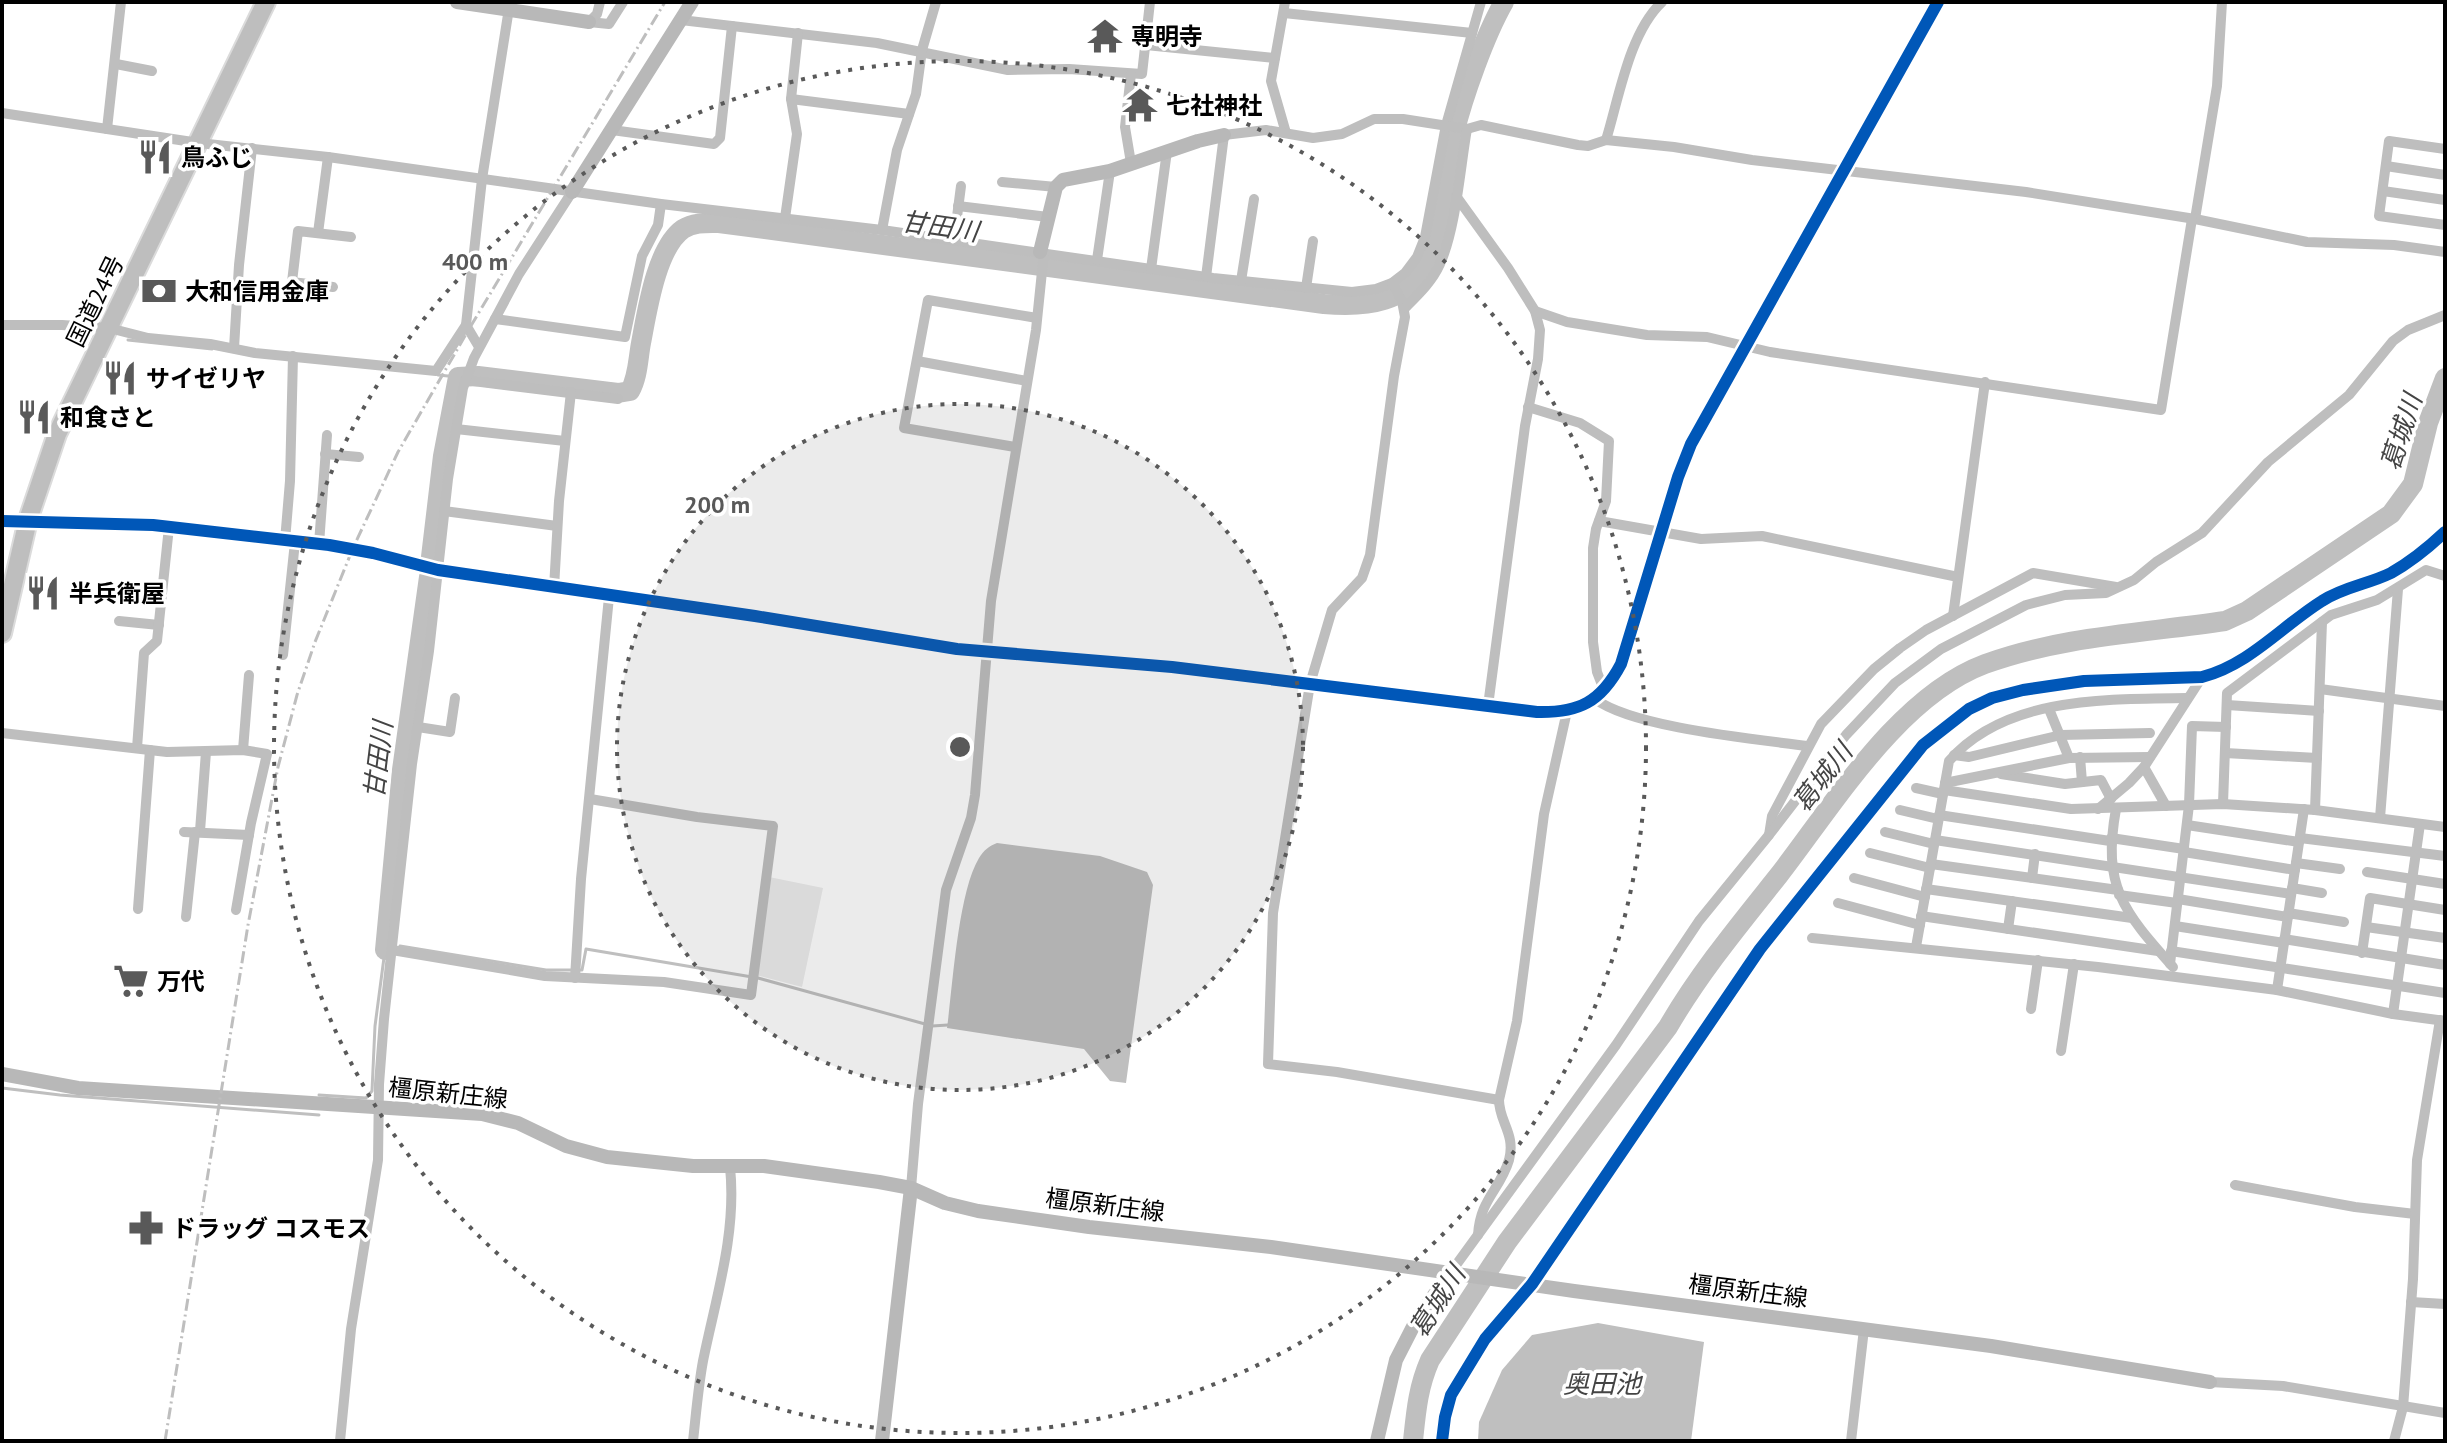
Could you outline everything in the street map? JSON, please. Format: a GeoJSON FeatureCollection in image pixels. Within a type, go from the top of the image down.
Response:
{"type":"FeatureCollection","features":[{"type":"Feature","properties":{"kind":"highway","name":"国道24号"},"geometry":{"type":"LineString","coordinates":[[2,633],[28,520],[57,434],[266,2]]}},
{"type":"Feature","properties":{"kind":"street"},"geometry":{"type":"LineString","coordinates":[[107,129],[121,2]]}},
{"type":"Feature","properties":{"kind":"street"},"geometry":{"type":"LineString","coordinates":[[457,2],[509,6],[609,24],[623,2]]}},
{"type":"Feature","properties":{"kind":"street"},"geometry":{"type":"LineString","coordinates":[[589,22],[597,14],[600,2]]}},
{"type":"Feature","properties":{"kind":"street"},"geometry":{"type":"LineString","coordinates":[[340,1441],[360,1263],[378,1160],[379,1107],[392,950],[418,727],[444,511],[465,380],[479,347],[539,241],[692,2]]}},
{"type":"Feature","properties":{"kind":"street"},"geometry":{"type":"LineString","coordinates":[[882,230],[897,150],[916,94],[922,50],[936,2]]}},
{"type":"Feature","properties":{"kind":"street"},"geometry":{"type":"LineString","coordinates":[[681,20],[922,50],[1008,70],[1069,69],[1142,74],[1150,2]]}},
{"type":"Feature","properties":{"kind":"street"},"geometry":{"type":"LineString","coordinates":[[2,113],[199,143],[328,157],[661,204],[882,230],[1206,277],[1352,292],[1393,286],[1417,257],[1425,237],[1448,126],[1481,2]]}},
{"type":"Feature","properties":{"kind":"street"},"geometry":{"type":"LineString","coordinates":[[1606,140],[1634,48],[1645,21],[1662,2]]}},
{"type":"Feature","properties":{"kind":"street"},"geometry":{"type":"LineString","coordinates":[[2,521],[169,527],[353,548],[438,570],[755,616],[922,644],[1172,667],[1537,712],[1567,711],[1600,695],[1621,664],[1691,444],[1938,2]]}},
{"type":"Feature","properties":{"kind":"street"},"geometry":{"type":"LineString","coordinates":[[1535,311],[1559,320],[1634,333],[1707,337],[1792,356],[2161,410],[2217,86],[2222,2]]}},
{"type":"Feature","properties":{"kind":"street"},"geometry":{"type":"LineString","coordinates":[[2,325],[52,324],[109,328],[148,338],[234,348],[292,361],[436,371],[466,325],[482,179],[509,6]]}},
{"type":"Feature","properties":{"kind":"street"},"geometry":{"type":"LineString","coordinates":[[1286,133],[1271,81],[1284,8],[1472,33]]}},
{"type":"Feature","properties":{"kind":"street"},"geometry":{"type":"LineString","coordinates":[[612,130],[714,144],[720,138],[732,26]]}},
{"type":"Feature","properties":{"kind":"street"},"geometry":{"type":"LineString","coordinates":[[785,218],[797,134],[791,99],[798,33]]}},
{"type":"Feature","properties":{"kind":"street"},"geometry":{"type":"LineString","coordinates":[[1146,45],[1275,58]]}},
{"type":"Feature","properties":{"kind":"street"},"geometry":{"type":"LineString","coordinates":[[116,64],[152,71]]}},
{"type":"Feature","properties":{"kind":"street"},"geometry":{"type":"LineString","coordinates":[[1131,74],[1125,127],[1131,163]]}},
{"type":"Feature","properties":{"kind":"street"},"geometry":{"type":"LineString","coordinates":[[791,99],[909,114]]}},
{"type":"Feature","properties":{"kind":"street"},"geometry":{"type":"LineString","coordinates":[[882,1441],[928,1023],[946,890],[971,818],[975,795],[991,601],[1037,318],[1048,217],[1056,187],[1063,180],[1110,171],[1224,135],[1266,130],[1313,138],[1342,134],[1374,119],[1403,119],[1465,129],[1481,125],[1578,145],[1588,146],[1606,140],[1982,186],[2193,219],[2307,242],[2394,245],[2445,252]]}},
{"type":"Feature","properties":{"kind":"street"},"geometry":{"type":"LineString","coordinates":[[1404,304],[1422,290],[1440,263],[1456,196],[1465,129]]}},
{"type":"Feature","properties":{"kind":"street"},"geometry":{"type":"LineString","coordinates":[[1206,277],[1224,135]]}},
{"type":"Feature","properties":{"kind":"street"},"geometry":{"type":"LineString","coordinates":[[2445,149],[2389,141],[2379,216],[2445,225]]}},
{"type":"Feature","properties":{"kind":"street"},"geometry":{"type":"LineString","coordinates":[[234,348],[239,265],[252,148]]}},
{"type":"Feature","properties":{"kind":"street"},"geometry":{"type":"LineString","coordinates":[[1151,269],[1167,151]]}},
{"type":"Feature","properties":{"kind":"street"},"geometry":{"type":"LineString","coordinates":[[318,233],[328,157]]}},
{"type":"Feature","properties":{"kind":"street"},"geometry":{"type":"LineString","coordinates":[[2386,166],[2445,175]]}},
{"type":"Feature","properties":{"kind":"street"},"geometry":{"type":"LineString","coordinates":[[1097,260],[1110,171]]}},
{"type":"Feature","properties":{"kind":"street"},"geometry":{"type":"LineString","coordinates":[[1002,182],[1056,187]]}},
{"type":"Feature","properties":{"kind":"street"},"geometry":{"type":"LineString","coordinates":[[954,240],[961,186]]}},
{"type":"Feature","properties":{"kind":"street"},"geometry":{"type":"LineString","coordinates":[[2383,191],[2445,200]]}},
{"type":"Feature","properties":{"kind":"street"},"geometry":{"type":"LineString","coordinates":[[1456,196],[1535,311],[1540,330],[1488,706]]}},
{"type":"Feature","properties":{"kind":"street"},"geometry":{"type":"LineString","coordinates":[[1241,281],[1254,199]]}},
{"type":"Feature","properties":{"kind":"street"},"geometry":{"type":"LineString","coordinates":[[495,319],[625,337],[642,256],[658,225],[661,204]]}},
{"type":"Feature","properties":{"kind":"street"},"geometry":{"type":"LineString","coordinates":[[958,206],[1048,217]]}},
{"type":"Feature","properties":{"kind":"street"},"geometry":{"type":"LineString","coordinates":[[333,287],[292,282],[298,231],[351,237]]}},
{"type":"Feature","properties":{"kind":"street"},"geometry":{"type":"LineString","coordinates":[[1306,288],[1313,241]]}},
{"type":"Feature","properties":{"kind":"street"},"geometry":{"type":"LineString","coordinates":[[1393,286],[1404,304],[1370,555],[1362,578],[1332,610],[1310,684],[1273,913],[1268,1064],[1351,1074],[1499,1100]]}},
{"type":"Feature","properties":{"kind":"street"},"geometry":{"type":"LineString","coordinates":[[1015,447],[904,428],[928,300],[1037,318]]}},
{"type":"Feature","properties":{"kind":"street"},"geometry":{"type":"LineString","coordinates":[[1377,1441],[1396,1360],[1418,1317],[1455,1273],[1616,1045],[1699,921],[1874,703],[1918,664],[1941,649],[2026,605],[2044,599],[2106,593],[2122,588],[2202,533],[2268,462],[2349,395],[2393,341],[2408,330],[2445,315]]}},
{"type":"Feature","properties":{"kind":"street"},"geometry":{"type":"LineString","coordinates":[[466,325],[479,347]]}},
{"type":"Feature","properties":{"kind":"street"},"geometry":{"type":"LineString","coordinates":[[283,655],[290,541],[292,361]]}},
{"type":"Feature","properties":{"kind":"street"},"geometry":{"type":"LineString","coordinates":[[917,361],[1027,381]]}},
{"type":"Feature","properties":{"kind":"street"},"geometry":{"type":"LineString","coordinates":[[465,380],[618,399]]}},
{"type":"Feature","properties":{"kind":"street"},"geometry":{"type":"LineString","coordinates":[[1953,616],[1985,382]]}},
{"type":"Feature","properties":{"kind":"street"},"geometry":{"type":"LineString","coordinates":[[554,588],[571,392]]}},
{"type":"Feature","properties":{"kind":"street"},"geometry":{"type":"LineString","coordinates":[[1528,407],[1580,423],[1609,441],[1606,501],[1593,548],[1593,642],[1600,695],[1614,709],[1650,720],[1807,746]]}},
{"type":"Feature","properties":{"kind":"street"},"geometry":{"type":"LineString","coordinates":[[456,429],[565,441]]}},
{"type":"Feature","properties":{"kind":"street"},"geometry":{"type":"LineString","coordinates":[[319,544],[327,435]]}},
{"type":"Feature","properties":{"kind":"street"},"geometry":{"type":"LineString","coordinates":[[325,454],[359,457]]}},
{"type":"Feature","properties":{"kind":"street"},"geometry":{"type":"LineString","coordinates":[[444,511],[557,526]]}},
{"type":"Feature","properties":{"kind":"street"},"geometry":{"type":"LineString","coordinates":[[1599,521],[1713,539],[1762,536],[1958,577]]}},
{"type":"Feature","properties":{"kind":"street"},"geometry":{"type":"LineString","coordinates":[[137,748],[144,653],[157,641],[169,527]]}},
{"type":"Feature","properties":{"kind":"street"},"geometry":{"type":"LineString","coordinates":[[1442,1441],[1451,1395],[1485,1339],[1532,1284],[1760,949],[1923,745],[1969,709],[1992,698],[2023,690],[2084,681],[2202,677],[2218,673],[2325,599],[2407,563],[2445,532]]}},
{"type":"Feature","properties":{"kind":"street"},"geometry":{"type":"LineString","coordinates":[[2223,804],[2227,693],[2331,615],[2377,600],[2426,570],[2445,576]]}},
{"type":"Feature","properties":{"kind":"street"},"geometry":{"type":"LineString","coordinates":[[1769,835],[1772,816],[1821,724],[1874,669],[1926,630],[2033,573],[2122,588]]}},
{"type":"Feature","properties":{"kind":"street"},"geometry":{"type":"LineString","coordinates":[[2380,818],[2398,589]]}},
{"type":"Feature","properties":{"kind":"street"},"geometry":{"type":"LineString","coordinates":[[575,978],[581,879],[609,597]]}},
{"type":"Feature","properties":{"kind":"street"},"geometry":{"type":"LineString","coordinates":[[119,621],[159,625]]}},
{"type":"Feature","properties":{"kind":"street"},"geometry":{"type":"LineString","coordinates":[[2277,990],[2295,866],[2310,809],[2317,758],[2322,622]]}},
{"type":"Feature","properties":{"kind":"street"},"geometry":{"type":"LineString","coordinates":[[243,750],[249,675]]}},
{"type":"Feature","properties":{"kind":"street"},"geometry":{"type":"LineString","coordinates":[[2113,804],[2144,767],[2202,677]]}},
{"type":"Feature","properties":{"kind":"street"},"geometry":{"type":"LineString","coordinates":[[2320,689],[2445,706]]}},
{"type":"Feature","properties":{"kind":"street"},"geometry":{"type":"LineString","coordinates":[[418,727],[450,732],[455,698]]}},
{"type":"Feature","properties":{"kind":"street"},"geometry":{"type":"LineString","coordinates":[[1916,947],[1949,761],[1954,755],[1999,722],[2049,709],[2098,700],[2187,698]]}},
{"type":"Feature","properties":{"kind":"street"},"geometry":{"type":"LineString","coordinates":[[2227,705],[2319,711]]}},
{"type":"Feature","properties":{"kind":"street"},"geometry":{"type":"LineString","coordinates":[[2049,709],[2075,757],[2082,782]]}},
{"type":"Feature","properties":{"kind":"street"},"geometry":{"type":"LineString","coordinates":[[1478,1237],[1482,1209],[1509,1160],[1510,1131],[1499,1109],[1499,1100],[1517,1021],[1544,814],[1567,711]]}},
{"type":"Feature","properties":{"kind":"street"},"geometry":{"type":"LineString","coordinates":[[2170,964],[2189,805],[2192,726],[2226,727]]}},
{"type":"Feature","properties":{"kind":"street"},"geometry":{"type":"LineString","coordinates":[[2,733],[150,750],[243,750],[267,754],[236,910]]}},
{"type":"Feature","properties":{"kind":"street"},"geometry":{"type":"LineString","coordinates":[[1954,755],[1969,757],[2061,735],[2150,733]]}},
{"type":"Feature","properties":{"kind":"street"},"geometry":{"type":"LineString","coordinates":[[138,909],[150,750]]}},
{"type":"Feature","properties":{"kind":"street"},"geometry":{"type":"LineString","coordinates":[[186,917],[193,832],[206,752]]}},
{"type":"Feature","properties":{"kind":"street"},"geometry":{"type":"LineString","coordinates":[[2225,753],[2317,758]]}},
{"type":"Feature","properties":{"kind":"street"},"geometry":{"type":"LineString","coordinates":[[1944,789],[1994,773],[2075,757],[2150,757]]}},
{"type":"Feature","properties":{"kind":"street"},"geometry":{"type":"LineString","coordinates":[[2144,767],[2166,806]]}},
{"type":"Feature","properties":{"kind":"street"},"geometry":{"type":"LineString","coordinates":[[1994,773],[2065,784],[2101,780],[2113,804],[2111,866],[2119,893],[2132,918],[2183,979]]}},
{"type":"Feature","properties":{"kind":"street"},"geometry":{"type":"LineString","coordinates":[[1916,788],[1944,789],[2071,809],[2097,809],[2113,804],[2223,804],[2310,809],[2445,827]]}},
{"type":"Feature","properties":{"kind":"street"},"geometry":{"type":"LineString","coordinates":[[392,950],[545,976],[664,982],[751,995],[773,826],[590,799]]}},
{"type":"Feature","properties":{"kind":"street"},"geometry":{"type":"LineString","coordinates":[[1900,810],[2295,866],[2340,869]]}},
{"type":"Feature","properties":{"kind":"street"},"geometry":{"type":"LineString","coordinates":[[2393,1014],[2420,824]]}},
{"type":"Feature","properties":{"kind":"street"},"geometry":{"type":"LineString","coordinates":[[2187,825],[2445,856]]}},
{"type":"Feature","properties":{"kind":"street"},"geometry":{"type":"LineString","coordinates":[[193,832],[249,835]]}},
{"type":"Feature","properties":{"kind":"street"},"geometry":{"type":"LineString","coordinates":[[1885,832],[1934,842],[2322,893]]}},
{"type":"Feature","properties":{"kind":"street"},"geometry":{"type":"LineString","coordinates":[[1870,853],[1930,866],[2344,922]]}},
{"type":"Feature","properties":{"kind":"street"},"geometry":{"type":"LineString","coordinates":[[2032,878],[2035,854]]}},
{"type":"Feature","properties":{"kind":"street"},"geometry":{"type":"LineString","coordinates":[[2367,872],[2445,884]]}},
{"type":"Feature","properties":{"kind":"street"},"geometry":{"type":"LineString","coordinates":[[1854,878],[1925,893],[2012,901],[2132,918]]}},
{"type":"Feature","properties":{"kind":"street"},"geometry":{"type":"LineString","coordinates":[[2362,953],[2370,898],[2445,910]]}},
{"type":"Feature","properties":{"kind":"street"},"geometry":{"type":"LineString","coordinates":[[2008,929],[2012,901]]}},
{"type":"Feature","properties":{"kind":"street"},"geometry":{"type":"LineString","coordinates":[[1838,903],[1921,920],[2158,951]]}},
{"type":"Feature","properties":{"kind":"street"},"geometry":{"type":"LineString","coordinates":[[2175,926],[2445,965]]}},
{"type":"Feature","properties":{"kind":"street"},"geometry":{"type":"LineString","coordinates":[[2366,927],[2445,938]]}},
{"type":"Feature","properties":{"kind":"street"},"geometry":{"type":"LineString","coordinates":[[1812,938],[2074,964],[2277,990],[2393,1014],[2442,1020],[2417,1160],[2403,1407],[2394,1441]]}},
{"type":"Feature","properties":{"kind":"street"},"geometry":{"type":"LineString","coordinates":[[2171,951],[2445,993]]}},
{"type":"Feature","properties":{"kind":"street"},"geometry":{"type":"LineString","coordinates":[[2031,1009],[2038,960]]}},
{"type":"Feature","properties":{"kind":"street"},"geometry":{"type":"LineString","coordinates":[[2061,1051],[2074,964]]}},
{"type":"Feature","properties":{"kind":"street","name":"橿原新庄線"},"geometry":{"type":"LineString","coordinates":[[2,1074],[78,1088],[482,1114],[518,1123],[585,1152],[693,1166],[777,1168],[894,1184],[945,1203],[978,1211],[1089,1227],[1259,1245],[1991,1346],[2210,1382]]}},
{"type":"Feature","properties":{"kind":"street"},"geometry":{"type":"LineString","coordinates":[[693,1441],[703,1365],[734,1200],[730,1167]]}},
{"type":"Feature","properties":{"kind":"street"},"geometry":{"type":"LineString","coordinates":[[2235,1185],[2355,1207],[2415,1214]]}},
{"type":"Feature","properties":{"kind":"street"},"geometry":{"type":"LineString","coordinates":[[2411,1302],[2445,1304]]}},
{"type":"Feature","properties":{"kind":"street"},"geometry":{"type":"LineString","coordinates":[[1851,1441],[1864,1329]]}},
{"type":"Feature","properties":{"kind":"street"},"geometry":{"type":"LineString","coordinates":[[2210,1382],[2283,1386],[2445,1413]]}},
{"type":"Feature","properties":{"kind":"shaded area"},"geometry":{"type":"Polygon","coordinates":[[[769,877],[823,888],[802,987],[756,975],[769,877]]]}},
{"type":"Feature","properties":{"kind":"water"},"geometry":{"type":"Polygon","coordinates":[[[997,843],[1100,856],[1147,872],[1153,885],[1126,1083],[1110,1081],[1084,1049],[947,1028],[966,893],[979,858],[997,843]]]}},
{"type":"Feature","properties":{"kind":"water","name":"奥田池"},"geometry":{"type":"Polygon","coordinates":[[[1598,1323],[1704,1342],[1691,1441],[1478,1441],[1479,1422],[1502,1370],[1532,1335],[1598,1323]]]}},
{"type":"Feature","properties":{"kind":"waterway","name":"甘田川"},"geometry":{"type":"LineString","coordinates":[[431,557],[443,456],[458,377],[478,376],[618,393],[630,391],[659,265],[674,238],[692,225],[719,223],[1324,304],[1366,304],[1396,295],[1416,279],[1430,258],[1458,119],[1482,49],[1504,2]]}},
{"type":"Feature","properties":{"kind":"waterway"},"geometry":{"type":"LineString","coordinates":[[128,340],[212,349]]}},
{"type":"Feature","properties":{"kind":"waterway"},"geometry":{"type":"LineString","coordinates":[[438,375],[458,377]]}},
{"type":"Feature","properties":{"kind":"waterway","name":"葛城川"},"geometry":{"type":"LineString","coordinates":[[1413,1441],[1420,1390],[1430,1360],[1507,1242],[1668,1027],[1721,949],[1846,785],[1897,726],[1924,700],[1954,679],[1985,664],[2074,641],[2225,621],[2247,611],[2391,514],[2413,484],[2428,423],[2445,378]]}},
{"type":"Feature","properties":{"kind":"waterway","name":"甘田川"},"geometry":{"type":"LineString","coordinates":[[385,950],[402,770],[429,577]]}},
{"type":"Feature","properties":{"kind":"waterway"},"geometry":{"type":"LineString","coordinates":[[400,946],[546,970],[571,970]]}},
{"type":"Feature","properties":{"kind":"waterway"},"geometry":{"type":"LineString","coordinates":[[579,970],[582,970],[586,949],[758,978],[925,1024]]}},
{"type":"Feature","properties":{"kind":"waterway"},"geometry":{"type":"LineString","coordinates":[[319,1095],[366,1098],[372,1091],[375,1026],[385,950]]}},
{"type":"Feature","properties":{"kind":"waterway"},"geometry":{"type":"LineString","coordinates":[[932,1026],[948,1025]]}},
{"type":"Feature","properties":{"kind":"waterway"},"geometry":{"type":"LineString","coordinates":[[2,1088],[319,1115]]}},
{"type":"Feature","properties":{"kind":"railway"},"geometry":{"type":"LineString","coordinates":[[165,1441],[248,925],[278,767],[315,642],[353,548],[398,452],[665,2]]}},
{"type":"Feature","properties":{"kind":"cycle path"},"geometry":{"type":"LineString","coordinates":[[2,521],[153,525],[329,545],[438,570],[957,649],[1172,667],[1537,712],[1577,707],[1597,696],[1621,664],[1691,444],[1938,2]]}},
{"type":"Feature","properties":{"kind":"cycle path"},"geometry":{"type":"LineString","coordinates":[[1442,1441],[1451,1395],[1485,1339],[1532,1284],[1760,949],[1923,745],[1969,709],[1992,698],[2023,690],[2084,681],[2202,677],[2219,671],[2250,654],[2330,596],[2398,569],[2445,532]]}},
{"type":"Feature","properties":{"kind":"place","name":"専明寺"},"geometry":{"type":"Point","coordinates":[1105,36]}},
{"type":"Feature","properties":{"kind":"place","name":"七社神社"},"geometry":{"type":"Point","coordinates":[1140,105]}},
{"type":"Feature","properties":{"kind":"place","name":"鳥ふじ"},"geometry":{"type":"Point","coordinates":[155,157]}},
{"type":"Feature","properties":{"kind":"place","name":"大和信用金庫"},"geometry":{"type":"Point","coordinates":[159,291]}},
{"type":"Feature","properties":{"kind":"place","name":"サイゼリヤ"},"geometry":{"type":"Point","coordinates":[120,378]}},
{"type":"Feature","properties":{"kind":"place","name":"和食さと"},"geometry":{"type":"Point","coordinates":[34,417]}},
{"type":"Feature","properties":{"kind":"place","name":"半兵衛屋"},"geometry":{"type":"Point","coordinates":[43,593]}},
{"type":"Feature","properties":{"kind":"place","name":"万代"},"geometry":{"type":"Point","coordinates":[131,981]}},
{"type":"Feature","properties":{"kind":"place","name":"ドラッグ コスモス"},"geometry":{"type":"Point","coordinates":[146,1228]}}]}
